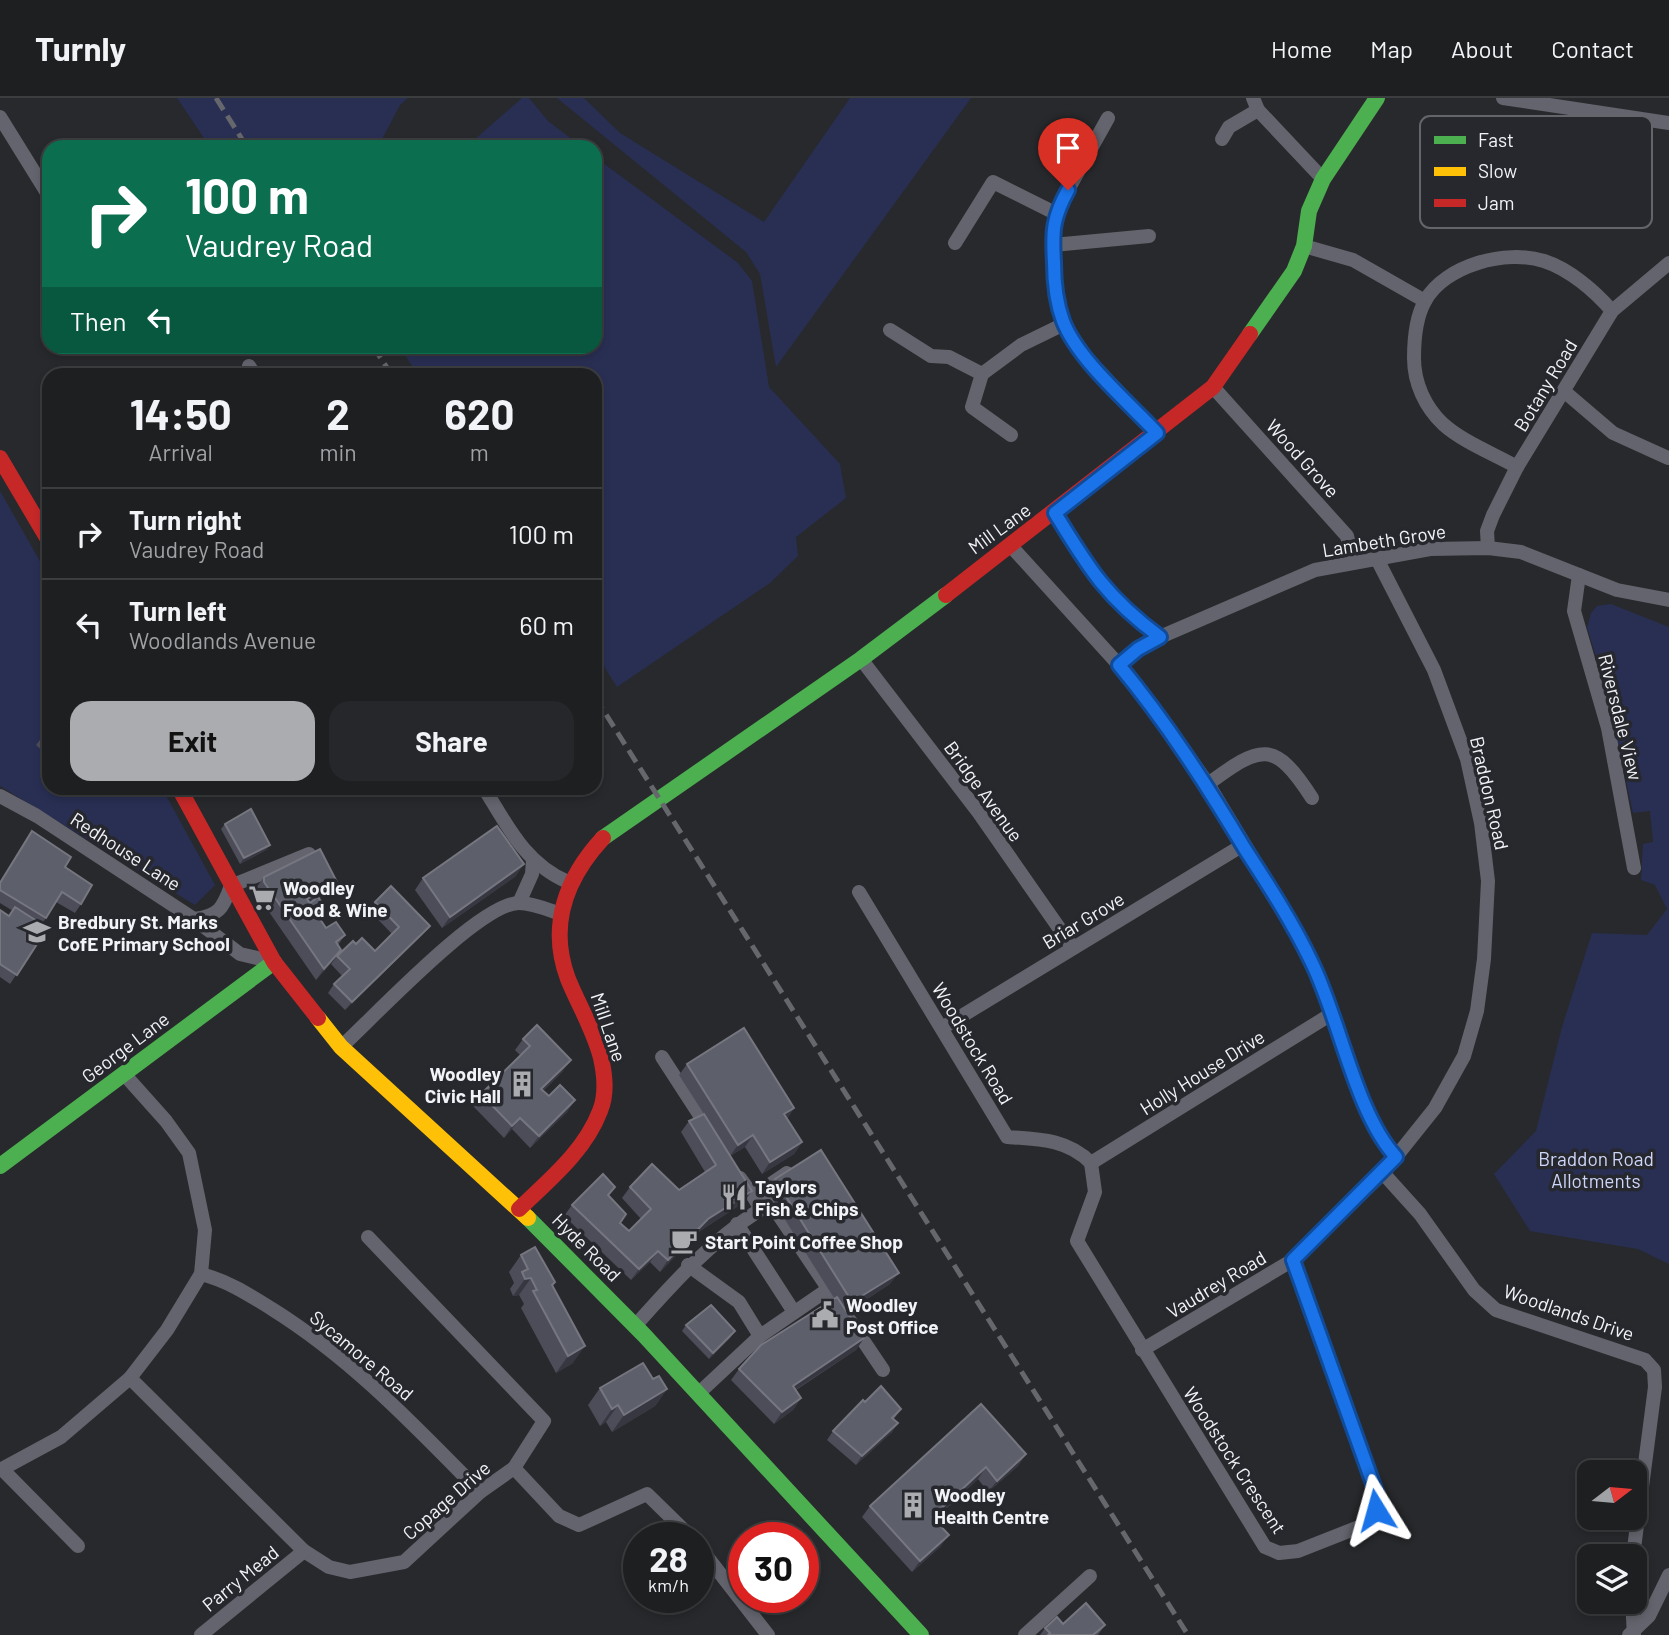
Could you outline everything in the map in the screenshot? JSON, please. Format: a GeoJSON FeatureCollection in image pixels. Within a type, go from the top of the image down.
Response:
{"type":"FeatureCollection","features":[{"type":"Feature","properties":{"kind":"main road","name":"Mill Lane"},"geometry":{"type":"LineString","coordinates":[[519,1209],[589,1137],[601,1109],[605,1082],[600,1053],[559,947],[561,914],[568,882],[585,855],[621,823],[861,659],[1055,513],[1213,387],[1294,271],[1304,246],[1308,211],[1323,179],[1377,98]]}},
{"type":"Feature","properties":{"kind":"main road"},"geometry":{"type":"LineString","coordinates":[[0,458],[42,529]]}},
{"type":"Feature","properties":{"kind":"main road","name":"Hyde Road"},"geometry":{"type":"LineString","coordinates":[[183,795],[274,962],[341,1047],[519,1209],[635,1326],[700,1392],[816,1523],[921,1635]]}},
{"type":"Feature","properties":{"kind":"main road","name":"George Lane"},"geometry":{"type":"LineString","coordinates":[[0,1166],[274,962]]}},
{"type":"Feature","properties":{"kind":"street"},"geometry":{"type":"LineString","coordinates":[[1503,98],[1623,116]]}},
{"type":"Feature","properties":{"kind":"street"},"geometry":{"type":"LineString","coordinates":[[1222,139],[1229,127],[1255,104],[1323,179]]}},
{"type":"Feature","properties":{"kind":"street"},"geometry":{"type":"LineString","coordinates":[[0,117],[42,186]]}},
{"type":"Feature","properties":{"kind":"street"},"geometry":{"type":"LineString","coordinates":[[1108,118],[1055,213],[1054,282],[1064,324],[1086,356],[1157,433]]}},
{"type":"Feature","properties":{"kind":"street"},"geometry":{"type":"LineString","coordinates":[[955,243],[993,182],[1055,213]]}},
{"type":"Feature","properties":{"kind":"street"},"geometry":{"type":"LineString","coordinates":[[1053,245],[1149,236]]}},
{"type":"Feature","properties":{"kind":"street"},"geometry":{"type":"LineString","coordinates":[[1304,246],[1353,260],[1425,301]]}},
{"type":"Feature","properties":{"kind":"street"},"geometry":{"type":"LineString","coordinates":[[1517,467],[1444,425],[1428,405],[1414,377],[1414,340],[1425,301],[1445,280],[1467,267],[1507,257],[1544,261],[1594,290],[1612,311]]}},
{"type":"Feature","properties":{"kind":"street","name":"Botany Road"},"geometry":{"type":"LineString","coordinates":[[1488,548],[1488,531],[1493,515],[1517,467],[1612,311],[1669,263]]}},
{"type":"Feature","properties":{"kind":"street"},"geometry":{"type":"LineString","coordinates":[[1011,435],[972,407],[982,374],[1021,345],[1064,324]]}},
{"type":"Feature","properties":{"kind":"street"},"geometry":{"type":"LineString","coordinates":[[890,330],[931,356],[949,357],[982,374]]}},
{"type":"Feature","properties":{"kind":"street","name":"Wood Grove"},"geometry":{"type":"LineString","coordinates":[[1213,387],[1346,536],[1353,561]]}},
{"type":"Feature","properties":{"kind":"street"},"geometry":{"type":"LineString","coordinates":[[1565,392],[1614,433],[1668,458]]}},
{"type":"Feature","properties":{"kind":"street"},"geometry":{"type":"LineString","coordinates":[[1055,513],[1091,572],[1126,612],[1160,637]]}},
{"type":"Feature","properties":{"kind":"street"},"geometry":{"type":"LineString","coordinates":[[1010,545],[1119,665],[1162,718],[1208,784],[1291,921],[1333,1013],[1373,1126],[1396,1157]]}},
{"type":"Feature","properties":{"kind":"street","name":"Lambeth Grove"},"geometry":{"type":"LineString","coordinates":[[1119,665],[1138,649],[1160,637],[1315,570],[1430,549],[1488,548],[1521,552],[1617,590],[1669,600]]}},
{"type":"Feature","properties":{"kind":"street","name":"Braddon Road"},"geometry":{"type":"LineString","coordinates":[[1376,557],[1416,631],[1467,759],[1481,823],[1488,881],[1481,985],[1477,1011],[1464,1056],[1435,1108],[1396,1157]]}},
{"type":"Feature","properties":{"kind":"street","name":"Riversdale View"},"geometry":{"type":"LineString","coordinates":[[1579,575],[1574,611],[1608,728],[1634,868]]}},
{"type":"Feature","properties":{"kind":"street","name":"Bridge Avenue"},"geometry":{"type":"LineString","coordinates":[[861,659],[979,813],[1073,948]]}},
{"type":"Feature","properties":{"kind":"street"},"geometry":{"type":"LineString","coordinates":[[1208,784],[1248,756],[1269,754],[1282,759],[1312,798]]}},
{"type":"Feature","properties":{"kind":"street"},"geometry":{"type":"LineString","coordinates":[[488,795],[521,848],[551,874],[568,882]]}},
{"type":"Feature","properties":{"kind":"street","name":"Redhouse Lane"},"geometry":{"type":"LineString","coordinates":[[0,796],[37,816],[194,919],[240,954],[274,962]]}},
{"type":"Feature","properties":{"kind":"street","name":"Briar Grove"},"geometry":{"type":"LineString","coordinates":[[942,1028],[1243,845]]}},
{"type":"Feature","properties":{"kind":"street"},"geometry":{"type":"LineString","coordinates":[[194,919],[210,917],[222,910],[231,886],[309,853]]}},
{"type":"Feature","properties":{"kind":"street"},"geometry":{"type":"LineString","coordinates":[[519,903],[533,874],[533,860]]}},
{"type":"Feature","properties":{"kind":"street","name":"Woodstock Road"},"geometry":{"type":"LineString","coordinates":[[859,892],[1007,1137],[1054,1140],[1081,1152],[1091,1163]]}},
{"type":"Feature","properties":{"kind":"street"},"geometry":{"type":"LineString","coordinates":[[341,1047],[467,929],[495,909],[519,903],[561,914]]}},
{"type":"Feature","properties":{"kind":"street","name":"Holly House Drive"},"geometry":{"type":"LineString","coordinates":[[1091,1163],[1333,1013]]}},
{"type":"Feature","properties":{"kind":"street"},"geometry":{"type":"LineString","coordinates":[[662,1057],[715,1138]]}},
{"type":"Feature","properties":{"kind":"street"},"geometry":{"type":"LineString","coordinates":[[78,1546],[1,1470],[61,1437],[130,1378],[167,1330],[201,1274],[205,1230],[189,1153],[166,1121],[124,1074]]}},
{"type":"Feature","properties":{"kind":"street","name":"Vaudrey Road"},"geometry":{"type":"LineString","coordinates":[[1142,1350],[1293,1260],[1383,1173],[1396,1157]]}},
{"type":"Feature","properties":{"kind":"street"},"geometry":{"type":"LineString","coordinates":[[730,1161],[757,1193],[883,1370]]}},
{"type":"Feature","properties":{"kind":"street","name":"Woodstock Crescent"},"geometry":{"type":"LineString","coordinates":[[1091,1163],[1095,1192],[1077,1241],[1265,1547],[1279,1553],[1298,1552],[1364,1525],[1376,1510],[1376,1492],[1293,1260]]}},
{"type":"Feature","properties":{"kind":"street"},"geometry":{"type":"LineString","coordinates":[[757,1193],[797,1167]]}},
{"type":"Feature","properties":{"kind":"street","name":"Woodlands Drive"},"geometry":{"type":"LineString","coordinates":[[1383,1173],[1420,1214],[1475,1290],[1496,1310],[1635,1356],[1645,1360],[1654,1370],[1646,1462],[1635,1544]]}},
{"type":"Feature","properties":{"kind":"street"},"geometry":{"type":"LineString","coordinates":[[635,1326],[688,1265],[737,1224],[761,1209],[757,1193]]}},
{"type":"Feature","properties":{"kind":"street"},"geometry":{"type":"LineString","coordinates":[[737,1224],[794,1312]]}},
{"type":"Feature","properties":{"kind":"street","name":"Copage Drive"},"geometry":{"type":"LineString","coordinates":[[130,1378],[303,1551],[329,1567],[350,1572],[404,1562],[480,1492],[514,1468],[544,1421],[368,1237]]}},
{"type":"Feature","properties":{"kind":"street"},"geometry":{"type":"LineString","coordinates":[[688,1265],[739,1303],[760,1336]]}},
{"type":"Feature","properties":{"kind":"street","name":"Sycamore Road"},"geometry":{"type":"LineString","coordinates":[[201,1274],[227,1281],[313,1335],[374,1384],[480,1492]]}},
{"type":"Feature","properties":{"kind":"street"},"geometry":{"type":"LineString","coordinates":[[700,1392],[760,1336],[828,1290]]}},
{"type":"Feature","properties":{"kind":"street"},"geometry":{"type":"LineString","coordinates":[[514,1468],[559,1516],[579,1525],[647,1494],[676,1522]]}},
{"type":"Feature","properties":{"kind":"street","name":"Parry Mead"},"geometry":{"type":"LineString","coordinates":[[201,1635],[303,1551]]}},
{"type":"Feature","properties":{"kind":"street"},"geometry":{"type":"LineString","coordinates":[[714,1566],[768,1635]]}},
{"type":"Feature","properties":{"kind":"street"},"geometry":{"type":"LineString","coordinates":[[1632,1634],[1648,1616],[1669,1575]]}},
{"type":"Feature","properties":{"kind":"street"},"geometry":{"type":"LineString","coordinates":[[1025,1635],[1090,1576]]}},
{"type":"Feature","properties":{"kind":"street"},"geometry":{"type":"LineString","coordinates":[[1632,1614],[1632,1634]]}},
{"type":"Feature","properties":{"kind":"green space"},"geometry":{"type":"Polygon","coordinates":[[[177,98],[408,98],[400,105],[382,140],[205,140],[177,98]]]}},
{"type":"Feature","properties":{"kind":"green space"},"geometry":{"type":"Polygon","coordinates":[[[522,98],[529,98],[548,121],[573,140],[474,140],[522,98]]]}},
{"type":"Feature","properties":{"kind":"green space"},"geometry":{"type":"Polygon","coordinates":[[[557,98],[584,98],[620,133],[764,222],[850,98],[971,98],[776,367],[760,274],[746,252],[557,98]]]}},
{"type":"Feature","properties":{"kind":"green space"},"geometry":{"type":"Polygon","coordinates":[[[602,162],[738,263],[752,281],[769,387],[840,464],[846,498],[796,537],[798,556],[770,583],[617,687],[602,663],[602,368],[413,368],[404,354],[602,354],[602,162]]]}},
{"type":"Feature","properties":{"kind":"green space"},"geometry":{"type":"Polygon","coordinates":[[[0,491],[42,565],[42,795],[166,795],[215,885],[195,905],[0,786],[0,491]]]}},
{"type":"Feature","properties":{"kind":"green space","name":"Braddon Road Allotments"},"geometry":{"type":"Polygon","coordinates":[[[1611,604],[1669,627],[1669,1264],[1638,1249],[1530,1231],[1494,1174],[1536,1131],[1562,1027],[1592,933],[1647,935],[1667,909],[1655,885],[1641,880],[1643,844],[1653,842],[1650,811],[1633,813],[1607,692],[1587,627],[1591,613],[1597,606],[1611,604]]]}},
{"type":"Feature","properties":{"kind":"building"},"geometry":{"type":"Polygon","coordinates":[[[251,809],[270,845],[244,858],[225,824],[251,809]]]}},
{"type":"Feature","properties":{"kind":"building"},"geometry":{"type":"Polygon","coordinates":[[[497,826],[524,864],[450,917],[423,878],[497,826]]]}},
{"type":"Feature","properties":{"kind":"building"},"geometry":{"type":"Polygon","coordinates":[[[32,831],[71,857],[65,867],[92,885],[81,904],[62,892],[46,918],[0,890],[0,883],[32,831]]]}},
{"type":"Feature","properties":{"kind":"building"},"geometry":{"type":"Polygon","coordinates":[[[320,849],[337,882],[307,899],[310,903],[318,897],[327,910],[318,916],[326,928],[336,922],[345,935],[336,942],[341,950],[324,969],[264,882],[264,877],[320,849]]]}},
{"type":"Feature","properties":{"kind":"building"},"geometry":{"type":"Polygon","coordinates":[[[391,886],[430,926],[352,1002],[334,984],[350,969],[337,956],[353,941],[356,944],[362,938],[375,951],[399,927],[375,902],[391,886]]]}},
{"type":"Feature","properties":{"kind":"building"},"geometry":{"type":"Polygon","coordinates":[[[15,907],[43,925],[35,938],[39,941],[17,975],[0,964],[0,910],[9,916],[15,907]]]}},
{"type":"Feature","properties":{"kind":"building","name":"Woodley Civic Hall"},"geometry":{"type":"Polygon","coordinates":[[[537,1025],[571,1060],[541,1089],[549,1096],[560,1085],[575,1100],[539,1136],[520,1118],[512,1126],[481,1094],[530,1046],[523,1039],[537,1025]]]}},
{"type":"Feature","properties":{"kind":"building"},"geometry":{"type":"Polygon","coordinates":[[[744,1028],[794,1108],[784,1114],[802,1142],[770,1162],[753,1135],[738,1145],[687,1064],[744,1028]]]}},
{"type":"Feature","properties":{"kind":"building"},"geometry":{"type":"Polygon","coordinates":[[[704,1114],[752,1191],[708,1219],[668,1260],[658,1251],[639,1269],[572,1205],[603,1174],[615,1187],[608,1195],[626,1214],[620,1223],[629,1231],[651,1209],[630,1187],[652,1164],[679,1190],[716,1165],[689,1121],[704,1114]]]}},
{"type":"Feature","properties":{"kind":"building"},"geometry":{"type":"Polygon","coordinates":[[[821,1150],[899,1273],[852,1302],[775,1179],[821,1150]]]}},
{"type":"Feature","properties":{"kind":"building"},"geometry":{"type":"Polygon","coordinates":[[[535,1247],[585,1346],[568,1356],[533,1291],[537,1290],[531,1278],[525,1279],[522,1272],[528,1269],[521,1255],[535,1247]]]}},
{"type":"Feature","properties":{"kind":"building"},"geometry":{"type":"Polygon","coordinates":[[[837,1297],[864,1338],[793,1386],[801,1398],[782,1412],[739,1369],[761,1345],[837,1297]]]}},
{"type":"Feature","properties":{"kind":"building"},"geometry":{"type":"Polygon","coordinates":[[[711,1305],[735,1331],[713,1353],[686,1325],[711,1305]]]}},
{"type":"Feature","properties":{"kind":"building"},"geometry":{"type":"Polygon","coordinates":[[[643,1363],[653,1379],[659,1376],[667,1389],[624,1415],[618,1405],[612,1409],[600,1388],[643,1363]]]}},
{"type":"Feature","properties":{"kind":"building"},"geometry":{"type":"Polygon","coordinates":[[[881,1386],[901,1409],[892,1418],[898,1423],[862,1456],[833,1431],[881,1386]]]}},
{"type":"Feature","properties":{"kind":"building","name":"Woodley Health Centre"},"geometry":{"type":"Polygon","coordinates":[[[981,1404],[1026,1454],[997,1481],[986,1467],[932,1517],[949,1535],[920,1561],[870,1506],[981,1404]]]}},
{"type":"Feature","properties":{"kind":"building"},"geometry":{"type":"Polygon","coordinates":[[[1086,1603],[1105,1625],[1093,1635],[1048,1635],[1050,1633],[1045,1628],[1057,1617],[1063,1624],[1086,1603]]]}},
{"type":"Feature","properties":{"kind":"railway"},"geometry":{"type":"LineString","coordinates":[[216,98],[243,140]]}},
{"type":"Feature","properties":{"kind":"railway"},"geometry":{"type":"LineString","coordinates":[[378,354],[387,368]]}},
{"type":"Feature","properties":{"kind":"railway"},"geometry":{"type":"LineString","coordinates":[[602,708],[1188,1635]]}},
{"type":"Feature","properties":{"kind":"traffic: fast"},"geometry":{"type":"LineString","coordinates":[[1250,334],[1294,271],[1304,246],[1309,211],[1323,179],[1377,98]]}},
{"type":"Feature","properties":{"kind":"traffic: fast"},"geometry":{"type":"LineString","coordinates":[[603,838],[861,659],[946,595]]}},
{"type":"Feature","properties":{"kind":"traffic: fast"},"geometry":{"type":"LineString","coordinates":[[0,1166],[274,962]]}},
{"type":"Feature","properties":{"kind":"traffic: fast"},"geometry":{"type":"LineString","coordinates":[[528,1218],[644,1335],[921,1635]]}},
{"type":"Feature","properties":{"kind":"traffic: slow"},"geometry":{"type":"LineString","coordinates":[[318,1018],[341,1047],[528,1218]]}},
{"type":"Feature","properties":{"kind":"traffic: jam"},"geometry":{"type":"LineString","coordinates":[[946,595],[1213,387],[1250,334]]}},
{"type":"Feature","properties":{"kind":"traffic: jam"},"geometry":{"type":"LineString","coordinates":[[0,458],[42,529]]}},
{"type":"Feature","properties":{"kind":"traffic: jam"},"geometry":{"type":"LineString","coordinates":[[183,795],[274,962],[318,1018]]}},
{"type":"Feature","properties":{"kind":"traffic: jam"},"geometry":{"type":"LineString","coordinates":[[519,1209],[576,1152],[593,1126],[604,1098],[601,1058],[568,979],[560,940],[564,904],[570,886],[579,869],[603,838]]}},
{"type":"Feature","properties":{"kind":"place","name":"Woodley Food & Wine"},"geometry":{"type":"Point","coordinates":[262,898]}},
{"type":"Feature","properties":{"kind":"place","name":"Bredbury St. Marks CofE Primary School"},"geometry":{"type":"Point","coordinates":[37,932]}},
{"type":"Feature","properties":{"kind":"place","name":"Woodley Civic Hall"},"geometry":{"type":"Point","coordinates":[522,1084]}},
{"type":"Feature","properties":{"kind":"place","name":"Taylors Fish & Chips"},"geometry":{"type":"Point","coordinates":[734,1197]}},
{"type":"Feature","properties":{"kind":"place","name":"Start Point Coffee Shop"},"geometry":{"type":"Point","coordinates":[684,1241]}},
{"type":"Feature","properties":{"kind":"place","name":"Woodley Post Office"},"geometry":{"type":"Point","coordinates":[825,1315]}},
{"type":"Feature","properties":{"kind":"place","name":"Woodley Health Centre"},"geometry":{"type":"Point","coordinates":[913,1505]}},
{"type":"Feature","properties":{"kind":"route"},"geometry":{"type":"LineString","coordinates":[[1068,190],[1055,213],[1053,245],[1054,282],[1064,324],[1086,356],[1157,433],[1055,513],[1091,572],[1126,612],[1160,637],[1138,649],[1119,665],[1162,718],[1208,784],[1291,921],[1314,966],[1333,1013],[1373,1126],[1396,1157],[1383,1173],[1293,1260],[1376,1492],[1376,1510]]}}]}
